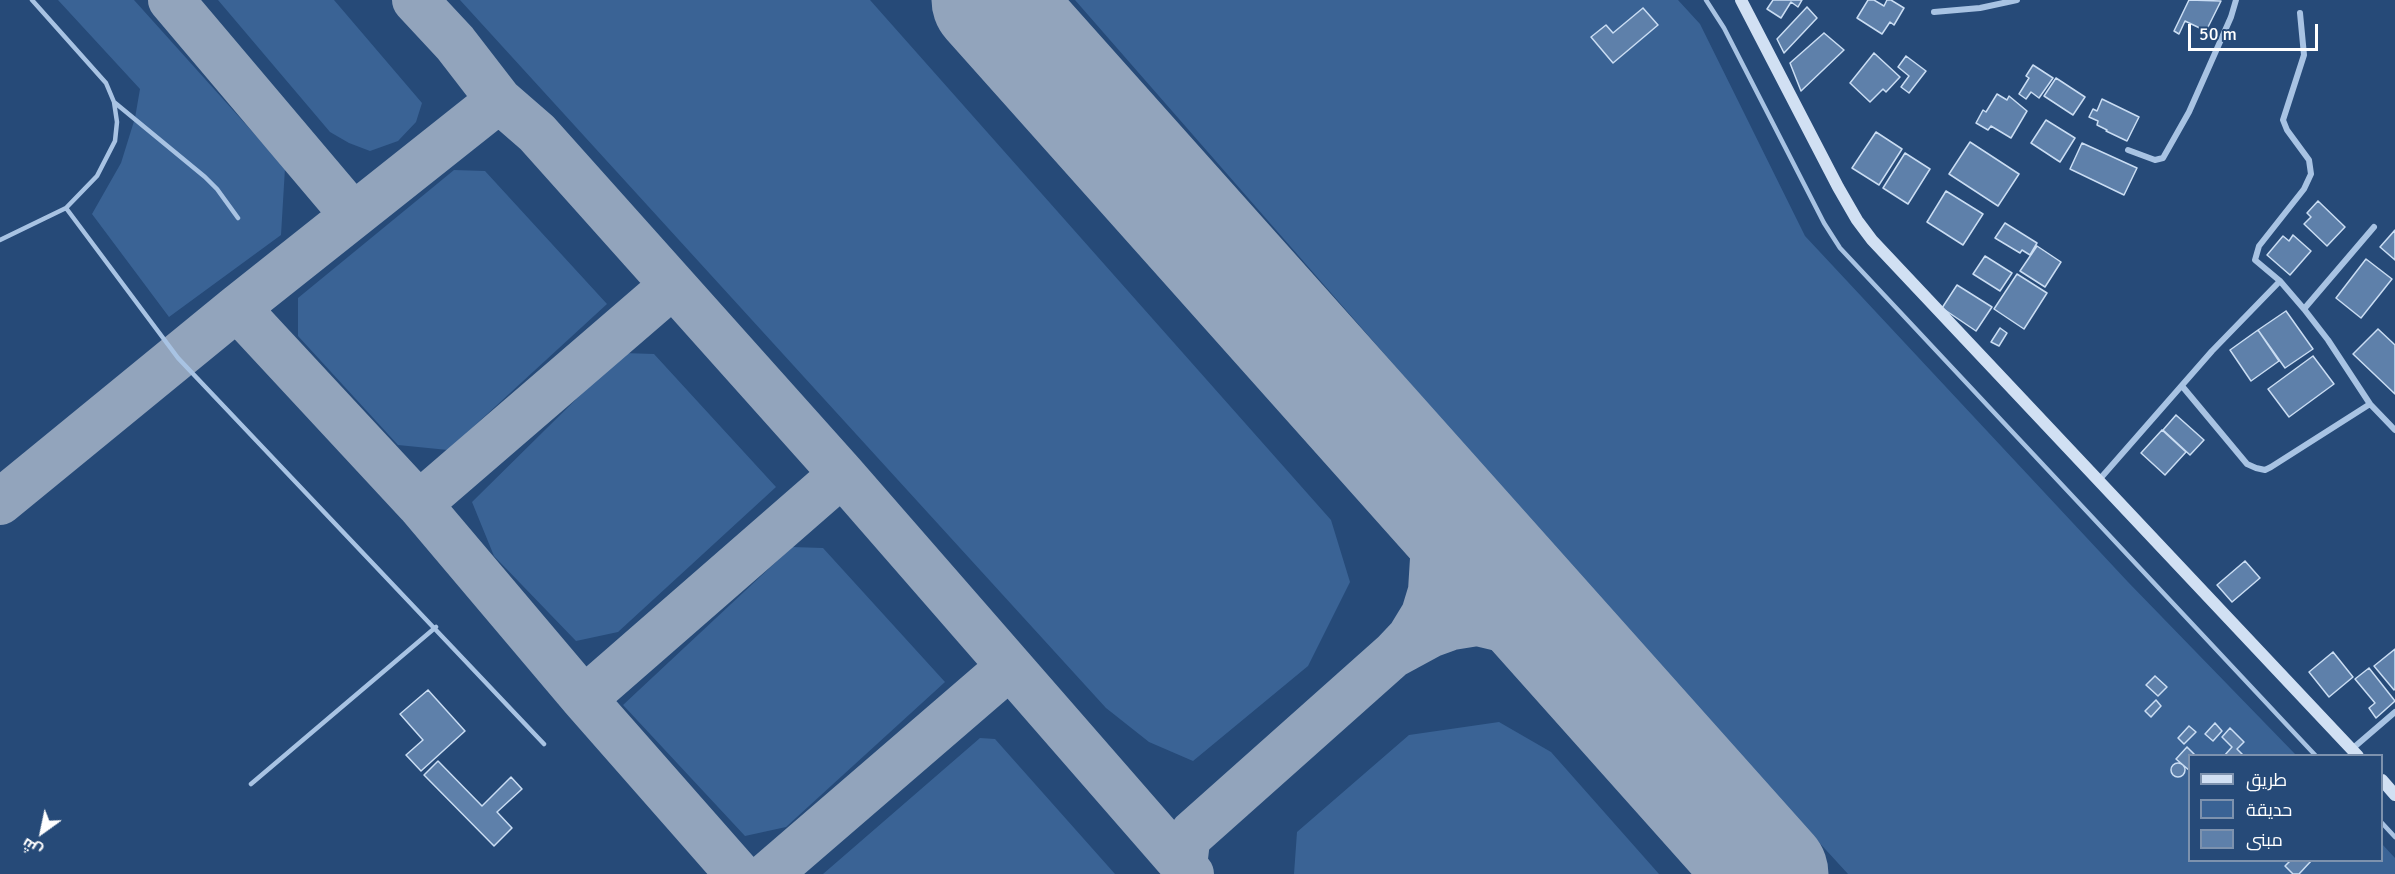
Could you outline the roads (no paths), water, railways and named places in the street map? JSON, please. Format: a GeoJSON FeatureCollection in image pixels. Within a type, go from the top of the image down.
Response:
{"type":"FeatureCollection","features":[{"type":"Feature","properties":{"kind":"main road"},"geometry":{"type":"LineString","coordinates":[[1741,0],[1857,220],[1932,304],[2355,752]]}},
{"type":"Feature","properties":{"kind":"main road"},"geometry":{"type":"LineString","coordinates":[[2383,781],[2395,795]]}},
{"type":"Feature","properties":{"kind":"street"},"geometry":{"type":"LineString","coordinates":[[1934,12],[1980,8],[2018,0]]}},
{"type":"Feature","properties":{"kind":"street"},"geometry":{"type":"LineString","coordinates":[[2128,150],[2155,160],[2163,158],[2188,112],[2231,17],[2236,0]]}},
{"type":"Feature","properties":{"kind":"street"},"geometry":{"type":"LineString","coordinates":[[2301,13],[2304,55],[2283,120],[2287,130],[2308,160],[2311,174],[2304,189],[2259,246],[2255,261],[2280,281],[2304,309],[2342,360],[2370,404],[2392,427],[2395,419]]}},
{"type":"Feature","properties":{"kind":"street"},"geometry":{"type":"LineString","coordinates":[[2304,309],[2374,227]]}},
{"type":"Feature","properties":{"kind":"street"},"geometry":{"type":"LineString","coordinates":[[2099,480],[2212,351],[2280,281]]}},
{"type":"Feature","properties":{"kind":"street"},"geometry":{"type":"LineString","coordinates":[[2182,386],[2247,464],[2265,470],[2370,404]]}},
{"type":"Feature","properties":{"kind":"street"},"geometry":{"type":"LineString","coordinates":[[2355,752],[2395,712]]}},
{"type":"Feature","properties":{"kind":"lane"},"geometry":{"type":"LineString","coordinates":[[0,240],[66,208],[97,176],[115,141],[117,122],[114,102],[99,75],[32,0]]}},
{"type":"Feature","properties":{"kind":"lane"},"geometry":{"type":"LineString","coordinates":[[1706,0],[1725,28],[1824,223],[1840,248],[2314,754]]}},
{"type":"Feature","properties":{"kind":"lane"},"geometry":{"type":"LineString","coordinates":[[114,102],[218,189],[238,218]]}},
{"type":"Feature","properties":{"kind":"lane"},"geometry":{"type":"LineString","coordinates":[[66,208],[178,358],[436,627],[544,744]]}},
{"type":"Feature","properties":{"kind":"lane"},"geometry":{"type":"LineString","coordinates":[[251,784],[436,627]]}},
{"type":"Feature","properties":{"kind":"lane"},"geometry":{"type":"LineString","coordinates":[[2383,824],[2395,837]]}}]}
